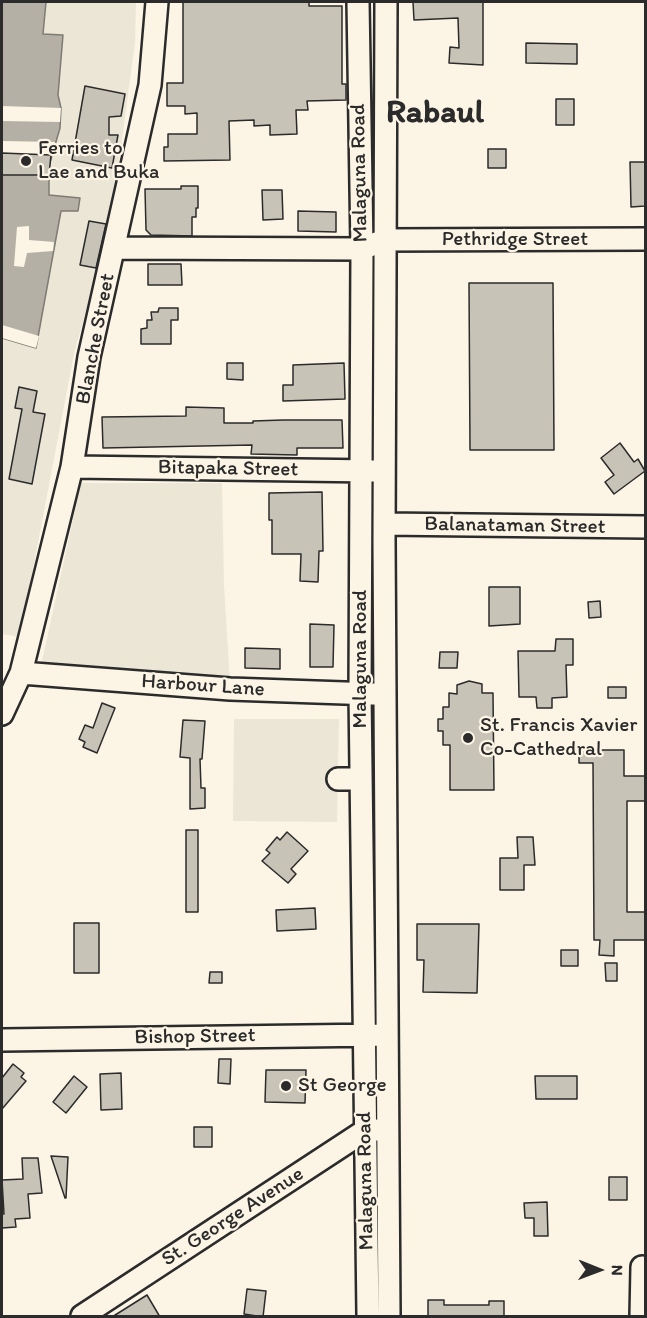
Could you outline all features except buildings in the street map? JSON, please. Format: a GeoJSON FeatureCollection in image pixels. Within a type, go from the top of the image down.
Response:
{"type":"FeatureCollection","features":[{"type":"Feature","properties":{"kind":"street","name":"Blanche Street"},"geometry":{"type":"LineString","coordinates":[[2,714],[21,673],[72,467],[89,357],[150,85],[157,2]]}},
{"type":"Feature","properties":{"kind":"street","name":"Malaguna Road"},"geometry":{"type":"LineString","coordinates":[[358,2],[362,249],[360,693],[368,1317]]}},
{"type":"Feature","properties":{"kind":"street","name":"Malaguna Road"},"geometry":{"type":"LineString","coordinates":[[386,2],[384,524],[389,1317]]}},
{"type":"Feature","properties":{"kind":"street","name":"Pethridge Street"},"geometry":{"type":"LineString","coordinates":[[384,240],[645,239]]}},
{"type":"Feature","properties":{"kind":"street"},"geometry":{"type":"LineString","coordinates":[[114,248],[362,249],[384,240]]}},
{"type":"Feature","properties":{"kind":"street","name":"Bitapaka Street"},"geometry":{"type":"LineString","coordinates":[[72,467],[384,471]]}},
{"type":"Feature","properties":{"kind":"street","name":"Balanataman Street"},"geometry":{"type":"LineString","coordinates":[[384,524],[645,528]]}},
{"type":"Feature","properties":{"kind":"street","name":"Harbour Lane"},"geometry":{"type":"LineString","coordinates":[[21,673],[230,689],[386,694]]}},
{"type":"Feature","properties":{"kind":"street"},"geometry":{"type":"LineString","coordinates":[[338,779],[361,779]]}},
{"type":"Feature","properties":{"kind":"street","name":"Bishop Street"},"geometry":{"type":"LineString","coordinates":[[2,1040],[388,1035]]}},
{"type":"Feature","properties":{"kind":"street"},"geometry":{"type":"LineString","coordinates":[[366,1130],[388,1130]]}},
{"type":"Feature","properties":{"kind":"street","name":"St. George Avenue"},"geometry":{"type":"LineString","coordinates":[[82,1317],[366,1130]]}},
{"type":"Feature","properties":{"kind":"street"},"geometry":{"type":"LineString","coordinates":[[641,1317],[642,1267]]}},
{"type":"Feature","properties":{"kind":"shaded area"},"geometry":{"type":"Polygon","coordinates":[[[2,2],[46,2],[43,34],[63,35],[58,95],[61,108],[60,128],[49,166],[49,195],[80,198],[78,211],[61,211],[36,348],[2,338],[2,2]]]}},
{"type":"Feature","properties":{"kind":"shaded area"},"geometry":{"type":"Polygon","coordinates":[[[46,2],[136,2],[135,43],[112,214],[74,354],[20,637],[2,634],[2,338],[36,347],[61,210],[80,198],[49,195],[49,166],[60,128],[61,108],[58,95],[63,36],[43,34],[46,2]]]}},
{"type":"Feature","properties":{"kind":"shaded area"},"geometry":{"type":"Polygon","coordinates":[[[81,483],[222,483],[224,586],[230,681],[40,670],[81,483]]]}},
{"type":"Feature","properties":{"kind":"shaded area"},"geometry":{"type":"Polygon","coordinates":[[[234,719],[339,719],[337,822],[233,821],[234,719]]]}},
{"type":"Feature","properties":{"kind":"pier"},"geometry":{"type":"Polygon","coordinates":[[[2,106],[61,108],[60,122],[2,121],[2,106]]]}},
{"type":"Feature","properties":{"kind":"pier"},"geometry":{"type":"Polygon","coordinates":[[[2,141],[55,142],[51,155],[2,153],[2,141]]]}},
{"type":"Feature","properties":{"kind":"pier"},"geometry":{"type":"Polygon","coordinates":[[[29,226],[29,240],[54,242],[53,251],[27,253],[24,267],[14,266],[17,227],[29,226]]]}},
{"type":"Feature","properties":{"kind":"pier"},"geometry":{"type":"Polygon","coordinates":[[[2,325],[39,336],[36,348],[2,338],[2,325]]]}},
{"type":"Feature","properties":{"kind":"place","name":"Ferries to Lae and Buka"},"geometry":{"type":"Point","coordinates":[26,161]}},
{"type":"Feature","properties":{"kind":"place","name":"St. Francis Xavier Co-Cathedral"},"geometry":{"type":"Point","coordinates":[468,738]}},
{"type":"Feature","properties":{"kind":"place","name":"St George"},"geometry":{"type":"Point","coordinates":[286,1086]}},
{"type":"Feature","properties":{"kind":"district","name":"Rabaul"},"geometry":{"type":"Point","coordinates":[435,114]}}]}
